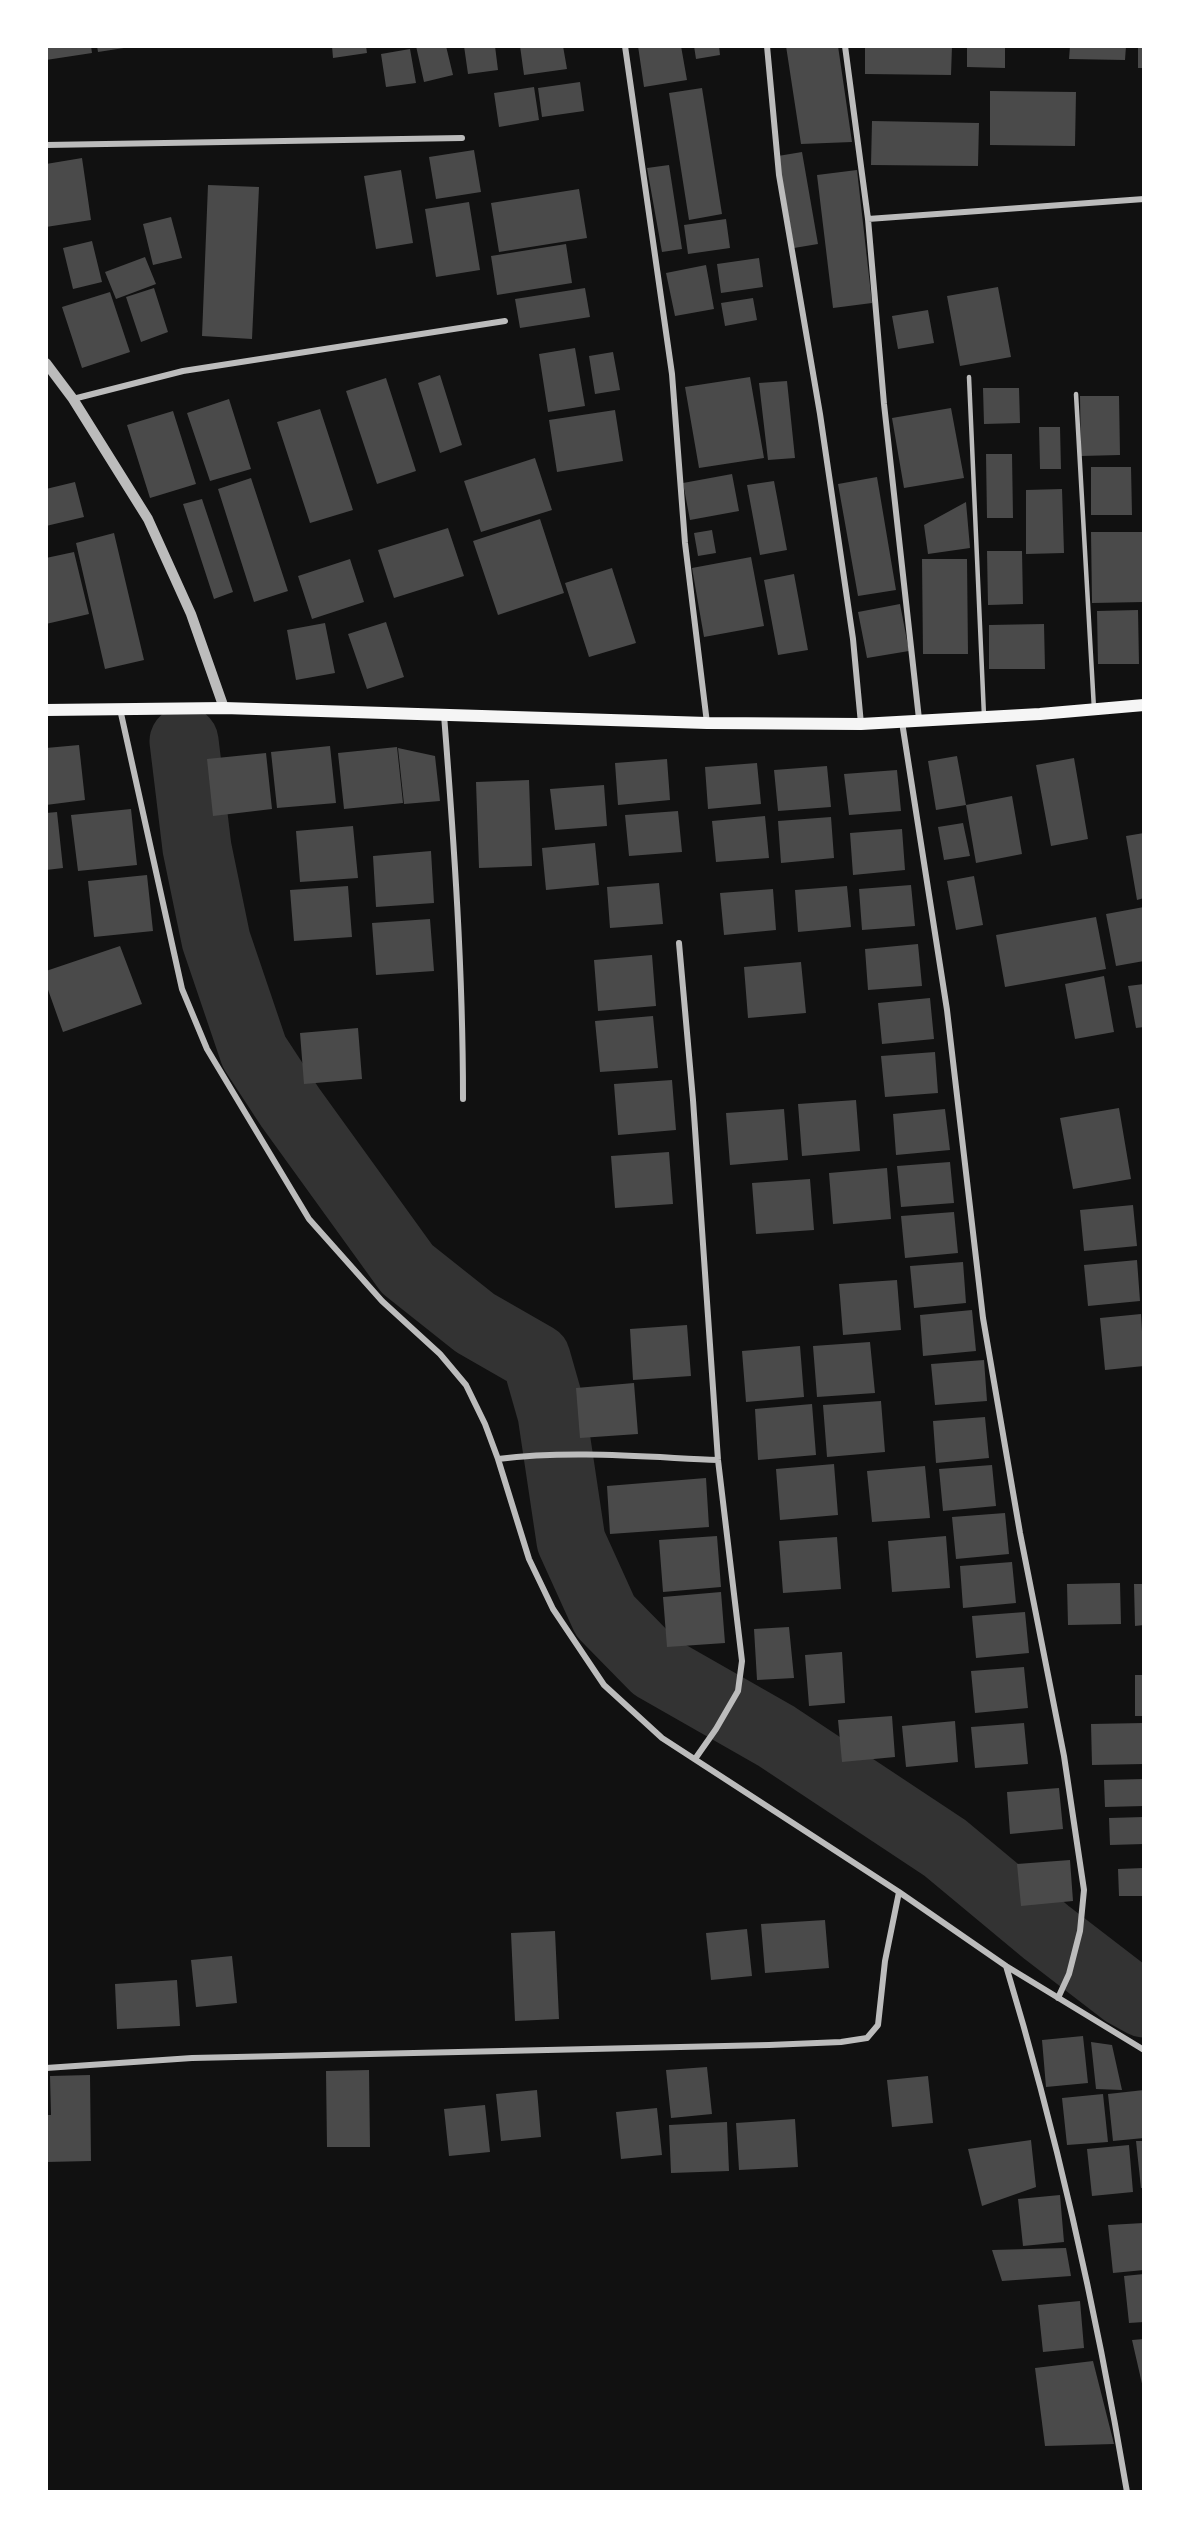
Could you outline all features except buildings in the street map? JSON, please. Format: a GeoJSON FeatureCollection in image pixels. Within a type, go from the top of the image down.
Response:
{"type":"FeatureCollection","features":[{"type":"Feature","properties":{"kind":"main road"},"geometry":{"type":"LineString","coordinates":[[46,710],[224,708],[707,723],[861,724],[1040,714],[1143,705]]}},
{"type":"Feature","properties":{"kind":"street"},"geometry":{"type":"LineString","coordinates":[[625,46],[650,207],[672,374],[685,543],[707,723]]}},
{"type":"Feature","properties":{"kind":"street"},"geometry":{"type":"LineString","coordinates":[[767,46],[780,175],[820,414],[853,639],[861,724]]}},
{"type":"Feature","properties":{"kind":"street"},"geometry":{"type":"LineString","coordinates":[[845,46],[868,219],[884,404],[919,719]]}},
{"type":"Feature","properties":{"kind":"street"},"geometry":{"type":"LineString","coordinates":[[46,144],[462,138]]}},
{"type":"Feature","properties":{"kind":"street"},"geometry":{"type":"LineString","coordinates":[[868,219],[1143,199]]}},
{"type":"Feature","properties":{"kind":"street"},"geometry":{"type":"LineString","coordinates":[[73,399],[183,371],[505,321]]}},
{"type":"Feature","properties":{"kind":"street"},"geometry":{"type":"LineString","coordinates":[[46,363],[73,399],[148,519],[191,614],[224,708]]}},
{"type":"Feature","properties":{"kind":"street"},"geometry":{"type":"LineString","coordinates":[[120,709],[140,808],[182,989],[207,1049],[309,1219],[382,1301],[440,1354],[466,1385],[498,1459],[529,1559],[553,1608],[604,1684],[638,1719],[662,1738],[899,1892],[1006,1966],[1143,2050]]}},
{"type":"Feature","properties":{"kind":"street"},"geometry":{"type":"LineString","coordinates":[[444,714],[457,874],[463,1023],[463,1099]]}},
{"type":"Feature","properties":{"kind":"street"},"geometry":{"type":"LineString","coordinates":[[902,722],[947,1010],[983,1318],[1020,1533],[1064,1756],[1084,1890],[1080,1931],[1069,1974],[1058,1998]]}},
{"type":"Feature","properties":{"kind":"street"},"geometry":{"type":"LineString","coordinates":[[678,944],[694,1112],[718,1460],[742,1661],[738,1691],[695,1759]]}},
{"type":"Feature","properties":{"kind":"street"},"geometry":{"type":"LineString","coordinates":[[498,1459],[576,1453],[718,1460]]}},
{"type":"Feature","properties":{"kind":"street"},"geometry":{"type":"LineString","coordinates":[[46,2068],[192,2058],[769,2045],[842,2042],[867,2038],[878,2025],[888,1943],[899,1892]]}},
{"type":"Feature","properties":{"kind":"street"},"geometry":{"type":"LineString","coordinates":[[1006,1966],[1025,2026],[1072,2218],[1114,2416],[1127,2492]]}},
{"type":"Feature","properties":{"kind":"lane"},"geometry":{"type":"LineString","coordinates":[[969,377],[984,716]]}},
{"type":"Feature","properties":{"kind":"lane"},"geometry":{"type":"LineString","coordinates":[[1076,394],[1094,709]]}},
{"type":"Feature","properties":{"kind":"waterway"},"geometry":{"type":"LineString","coordinates":[[184,741],[197,848],[216,940],[254,1052],[290,1107],[407,1269],[475,1323],[536,1358],[552,1414],[571,1541],[605,1616],[655,1667],[776,1736],[945,1848],[1046,1932],[1124,1992],[1144,2003]]}}]}
